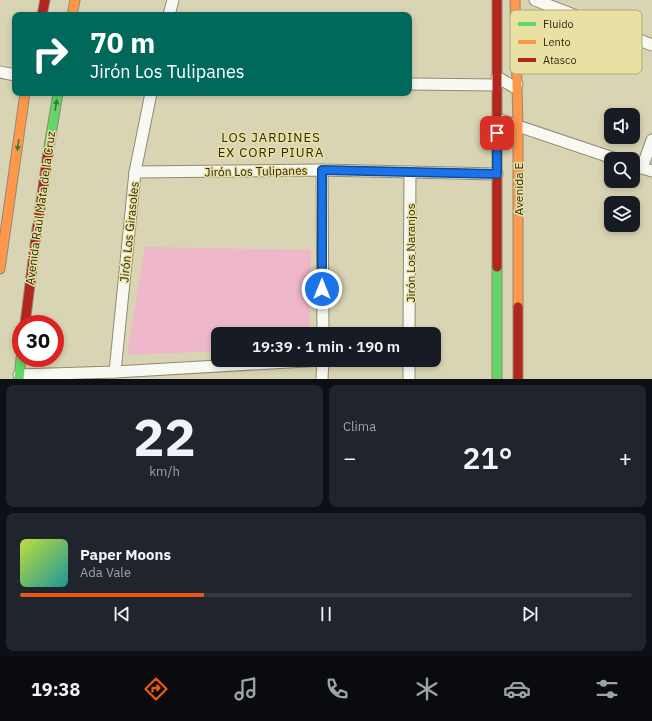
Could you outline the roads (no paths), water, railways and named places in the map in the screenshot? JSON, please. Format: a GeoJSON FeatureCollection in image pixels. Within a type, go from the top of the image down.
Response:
{"type":"FeatureCollection","features":[{"type":"Feature","properties":{"kind":"street"},"geometry":{"type":"LineString","coordinates":[[43,12],[45,0]]}},
{"type":"Feature","properties":{"kind":"street"},"geometry":{"type":"LineString","coordinates":[[73,12],[75,0]]}},
{"type":"Feature","properties":{"kind":"street"},"geometry":{"type":"LineString","coordinates":[[170,12],[173,0]]}},
{"type":"Feature","properties":{"kind":"street","name":"Avenida E"},"geometry":{"type":"LineString","coordinates":[[496,0],[496,379]]}},
{"type":"Feature","properties":{"kind":"street","name":"Avenida E"},"geometry":{"type":"LineString","coordinates":[[515,0],[515,10]]}},
{"type":"Feature","properties":{"kind":"street"},"geometry":{"type":"LineString","coordinates":[[535,0],[561,10]]}},
{"type":"Feature","properties":{"kind":"street"},"geometry":{"type":"LineString","coordinates":[[642,41],[652,45]]}},
{"type":"Feature","properties":{"kind":"street"},"geometry":{"type":"LineString","coordinates":[[0,72],[12,74]]}},
{"type":"Feature","properties":{"kind":"street","name":"Avenida E"},"geometry":{"type":"LineString","coordinates":[[517,74],[518,379]]}},
{"type":"Feature","properties":{"kind":"street"},"geometry":{"type":"LineString","coordinates":[[412,84],[497,81],[514,87],[517,84]]}},
{"type":"Feature","properties":{"kind":"street"},"geometry":{"type":"LineString","coordinates":[[0,269],[26,96]]}},
{"type":"Feature","properties":{"kind":"street","name":"Avenida Raúl Mata de la Cruz"},"geometry":{"type":"LineString","coordinates":[[26,315],[39,210],[58,96]]}},
{"type":"Feature","properties":{"kind":"street","name":"Jirón Los Girasoles"},"geometry":{"type":"LineString","coordinates":[[115,372],[135,172],[150,96]]}},
{"type":"Feature","properties":{"kind":"street"},"geometry":{"type":"LineString","coordinates":[[497,119],[604,155]]}},
{"type":"Feature","properties":{"kind":"street"},"geometry":{"type":"LineString","coordinates":[[642,168],[652,140]]}},
{"type":"Feature","properties":{"kind":"street"},"geometry":{"type":"LineString","coordinates":[[322,170],[323,327]]}},
{"type":"Feature","properties":{"kind":"street","name":"Jirón Los Tulipanes"},"geometry":{"type":"LineString","coordinates":[[135,172],[322,170],[497,174]]}},
{"type":"Feature","properties":{"kind":"street","name":"Jirón Los Naranjos"},"geometry":{"type":"LineString","coordinates":[[409,327],[410,172]]}},
{"type":"Feature","properties":{"kind":"street"},"geometry":{"type":"LineString","coordinates":[[20,367],[19,377],[211,366]]}},
{"type":"Feature","properties":{"kind":"street"},"geometry":{"type":"LineString","coordinates":[[322,379],[323,367]]}},
{"type":"Feature","properties":{"kind":"street"},"geometry":{"type":"LineString","coordinates":[[409,367],[409,379]]}},
{"type":"Feature","properties":{"kind":"district","name":"LOS JARDINES EX CORP PIURA"},"geometry":{"type":"Point","coordinates":[271,144]}}]}
